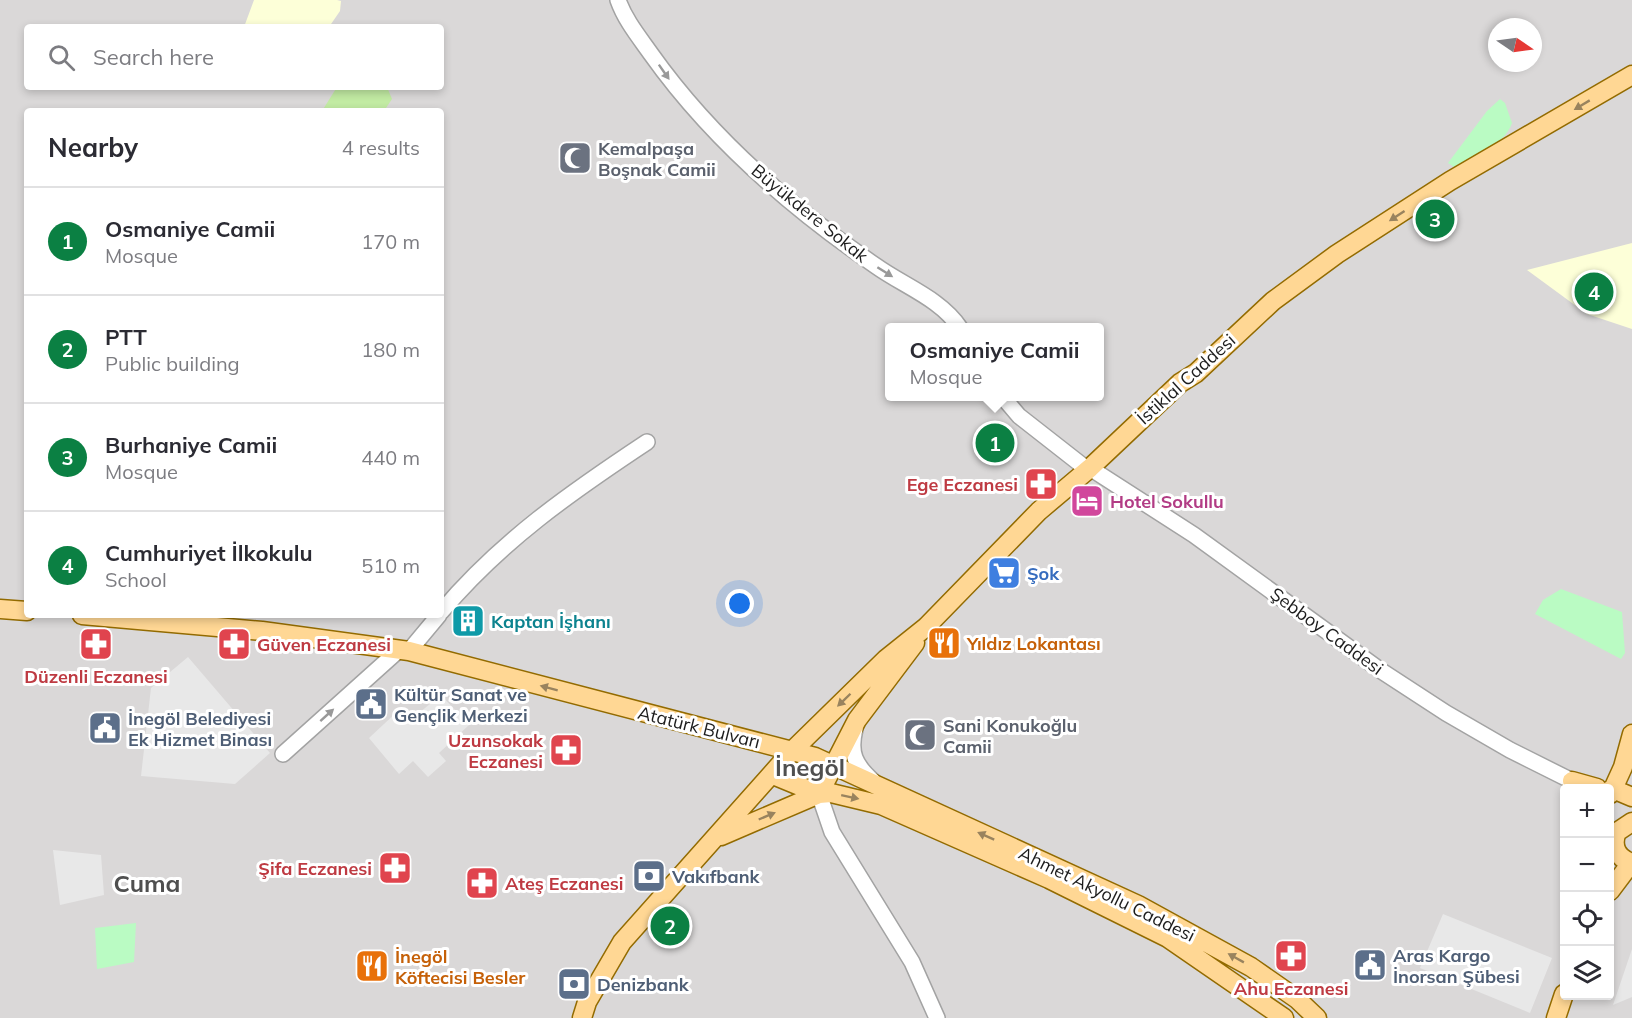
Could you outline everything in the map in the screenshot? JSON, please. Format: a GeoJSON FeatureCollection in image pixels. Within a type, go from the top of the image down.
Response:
{"type":"FeatureCollection","features":[{"type":"Feature","properties":{"kind":"main road","name":"İstiklal Caddesi"},"geometry":{"type":"LineString","coordinates":[[582,1018],[587,1002],[622,942],[653,904],[716,838],[792,751],[886,660],[926,627],[1039,511],[1089,469],[1180,383],[1196,373],[1273,301],[1337,254],[1450,181],[1632,75]]}},
{"type":"Feature","properties":{"kind":"main road"},"geometry":{"type":"LineString","coordinates":[[0,609],[24,611]]}},
{"type":"Feature","properties":{"kind":"main road","name":"Atatürk Bulvarı"},"geometry":{"type":"LineString","coordinates":[[116,618],[262,631],[404,650],[835,764],[882,798]]}},
{"type":"Feature","properties":{"kind":"main road"},"geometry":{"type":"LineString","coordinates":[[819,794],[857,720],[926,627]]}},
{"type":"Feature","properties":{"kind":"main road"},"geometry":{"type":"LineString","coordinates":[[1632,736],[1632,746]]}},
{"type":"Feature","properties":{"kind":"main road"},"geometry":{"type":"LineString","coordinates":[[1611,784],[1623,767],[1632,736]]}},
{"type":"Feature","properties":{"kind":"main road"},"geometry":{"type":"LineString","coordinates":[[773,775],[819,794]]}},
{"type":"Feature","properties":{"kind":"main road"},"geometry":{"type":"LineString","coordinates":[[1614,792],[1632,797]]}},
{"type":"Feature","properties":{"kind":"main road"},"geometry":{"type":"LineString","coordinates":[[716,838],[819,794],[882,798]]}},
{"type":"Feature","properties":{"kind":"main road","name":"Ahmet Akyollu Caddesi"},"geometry":{"type":"LineString","coordinates":[[882,798],[1008,863],[1049,879],[1168,938],[1284,1018]]}},
{"type":"Feature","properties":{"kind":"main road","name":"Ahmet Akyollu Caddesi"},"geometry":{"type":"LineString","coordinates":[[882,798],[1138,905],[1251,967],[1297,999],[1317,1018]]}},
{"type":"Feature","properties":{"kind":"main road"},"geometry":{"type":"LineString","coordinates":[[1614,838],[1621,827],[1632,822]]}},
{"type":"Feature","properties":{"kind":"main road"},"geometry":{"type":"LineString","coordinates":[[1614,845],[1620,857],[1632,863],[1614,886]]}},
{"type":"Feature","properties":{"kind":"main road"},"geometry":{"type":"LineString","coordinates":[[1556,1018],[1562,1000]]}},
{"type":"Feature","properties":{"kind":"street","name":"Büyükdere Sokak"},"geometry":{"type":"LineString","coordinates":[[618,0],[630,24],[675,87],[713,130],[774,189],[876,266],[950,313],[957,323]]}},
{"type":"Feature","properties":{"kind":"street","name":"Şebboy Caddesi"},"geometry":{"type":"LineString","coordinates":[[1006,401],[1019,416],[1089,469],[1203,541],[1380,670],[1446,713],[1575,784]]}},
{"type":"Feature","properties":{"kind":"street"},"geometry":{"type":"LineString","coordinates":[[444,609],[495,552],[575,489],[647,442]]}},
{"type":"Feature","properties":{"kind":"street"},"geometry":{"type":"LineString","coordinates":[[283,754],[404,650],[436,618]]}},
{"type":"Feature","properties":{"kind":"street"},"geometry":{"type":"LineString","coordinates":[[857,720],[851,745],[854,761],[882,798]]}},
{"type":"Feature","properties":{"kind":"street"},"geometry":{"type":"LineString","coordinates":[[819,794],[832,832],[912,962],[937,1018]]}},
{"type":"Feature","properties":{"kind":"shaded area"},"geometry":{"type":"Polygon","coordinates":[[[0,0],[1632,0],[1632,1018],[0,1018],[0,0]]]}},
{"type":"Feature","properties":{"kind":"shaded area"},"geometry":{"type":"Polygon","coordinates":[[[254,0],[341,1],[340,11],[331,24],[245,24],[254,0]]]}},
{"type":"Feature","properties":{"kind":"shaded area"},"geometry":{"type":"Polygon","coordinates":[[[1632,243],[1632,329],[1587,314],[1527,270],[1632,243]]]}},
{"type":"Feature","properties":{"kind":"shaded area"},"geometry":{"type":"Polygon","coordinates":[[[188,657],[270,753],[235,784],[141,776],[151,688],[188,657]]]}},
{"type":"Feature","properties":{"kind":"shaded area"},"geometry":{"type":"Polygon","coordinates":[[[441,695],[469,725],[439,753],[446,761],[428,777],[413,761],[399,774],[369,738],[399,710],[409,721],[441,695]]]}},
{"type":"Feature","properties":{"kind":"shaded area"},"geometry":{"type":"Polygon","coordinates":[[[53,850],[101,855],[104,895],[60,905],[53,850]]]}},
{"type":"Feature","properties":{"kind":"shaded area"},"geometry":{"type":"Polygon","coordinates":[[[1443,914],[1552,958],[1530,1013],[1420,968],[1443,914]]]}},
{"type":"Feature","properties":{"kind":"shaded area"},"geometry":{"type":"Polygon","coordinates":[[[1632,949],[1632,997],[1613,1005],[1632,949]]]}},
{"type":"Feature","properties":{"kind":"green space"},"geometry":{"type":"Polygon","coordinates":[[[335,90],[388,90],[392,99],[386,108],[324,108],[335,90]]]}},
{"type":"Feature","properties":{"kind":"green space"},"geometry":{"type":"Polygon","coordinates":[[[1500,99],[1505,103],[1512,123],[1508,131],[1488,150],[1454,167],[1448,163],[1487,111],[1500,99]]]}},
{"type":"Feature","properties":{"kind":"green space"},"geometry":{"type":"Polygon","coordinates":[[[1561,589],[1622,612],[1625,653],[1621,659],[1535,614],[1543,600],[1561,589]]]}},
{"type":"Feature","properties":{"kind":"green space"},"geometry":{"type":"Polygon","coordinates":[[[136,923],[134,962],[97,969],[95,928],[136,923]]]}},
{"type":"Feature","properties":{"kind":"place","name":"Kemalpaşa Boşnak Camii"},"geometry":{"type":"Point","coordinates":[575,158]}},
{"type":"Feature","properties":{"kind":"place","name":"Burhaniye Camii"},"geometry":{"type":"Point","coordinates":[1435,219]}},
{"type":"Feature","properties":{"kind":"place","name":"Cumhuriyet İlkokulu"},"geometry":{"type":"Point","coordinates":[1594,292]}},
{"type":"Feature","properties":{"kind":"place","name":"Osmaniye Camii"},"geometry":{"type":"Point","coordinates":[995,443]}},
{"type":"Feature","properties":{"kind":"place","name":"Ege Eczanesi"},"geometry":{"type":"Point","coordinates":[1041,484]}},
{"type":"Feature","properties":{"kind":"place","name":"Hotel Sokullu"},"geometry":{"type":"Point","coordinates":[1087,501]}},
{"type":"Feature","properties":{"kind":"place","name":"Şok"},"geometry":{"type":"Point","coordinates":[1004,573]}},
{"type":"Feature","properties":{"kind":"place","name":"Kaptan İşhanı"},"geometry":{"type":"Point","coordinates":[468,621]}},
{"type":"Feature","properties":{"kind":"place","name":"Yıldız Lokantası"},"geometry":{"type":"Point","coordinates":[944,643]}},
{"type":"Feature","properties":{"kind":"place","name":"Düzenli Eczanesi"},"geometry":{"type":"Point","coordinates":[96,644]}},
{"type":"Feature","properties":{"kind":"place","name":"Güven Eczanesi"},"geometry":{"type":"Point","coordinates":[234,644]}},
{"type":"Feature","properties":{"kind":"place","name":"Kültür Sanat ve Gençlik Merkezi"},"geometry":{"type":"Point","coordinates":[371,704]}},
{"type":"Feature","properties":{"kind":"place","name":"İnegöl Belediyesi Ek Hizmet Binası"},"geometry":{"type":"Point","coordinates":[105,728]}},
{"type":"Feature","properties":{"kind":"place","name":"Sani Konukoğlu Camii"},"geometry":{"type":"Point","coordinates":[920,735]}},
{"type":"Feature","properties":{"kind":"place","name":"Uzunsokak Eczanesi"},"geometry":{"type":"Point","coordinates":[566,750]}},
{"type":"Feature","properties":{"kind":"place","name":"Şifa Eczanesi"},"geometry":{"type":"Point","coordinates":[395,868]}},
{"type":"Feature","properties":{"kind":"place","name":"Vakıfbank"},"geometry":{"type":"Point","coordinates":[649,876]}},
{"type":"Feature","properties":{"kind":"place","name":"Ateş Eczanesi"},"geometry":{"type":"Point","coordinates":[482,883]}},
{"type":"Feature","properties":{"kind":"place","name":"PTT"},"geometry":{"type":"Point","coordinates":[670,926]}},
{"type":"Feature","properties":{"kind":"place","name":"Ahu Eczanesi"},"geometry":{"type":"Point","coordinates":[1291,956]}},
{"type":"Feature","properties":{"kind":"place","name":"Aras Kargo İnorsan Şübesi"},"geometry":{"type":"Point","coordinates":[1370,965]}},
{"type":"Feature","properties":{"kind":"place","name":"İnegöl Köftecisi Besler"},"geometry":{"type":"Point","coordinates":[372,966]}},
{"type":"Feature","properties":{"kind":"place","name":"Denizbank"},"geometry":{"type":"Point","coordinates":[574,984]}},
{"type":"Feature","properties":{"kind":"district","name":"İnegöl"},"geometry":{"type":"Point","coordinates":[810,767]}},
{"type":"Feature","properties":{"kind":"district","name":"Cuma"},"geometry":{"type":"Point","coordinates":[147,883]}}]}
